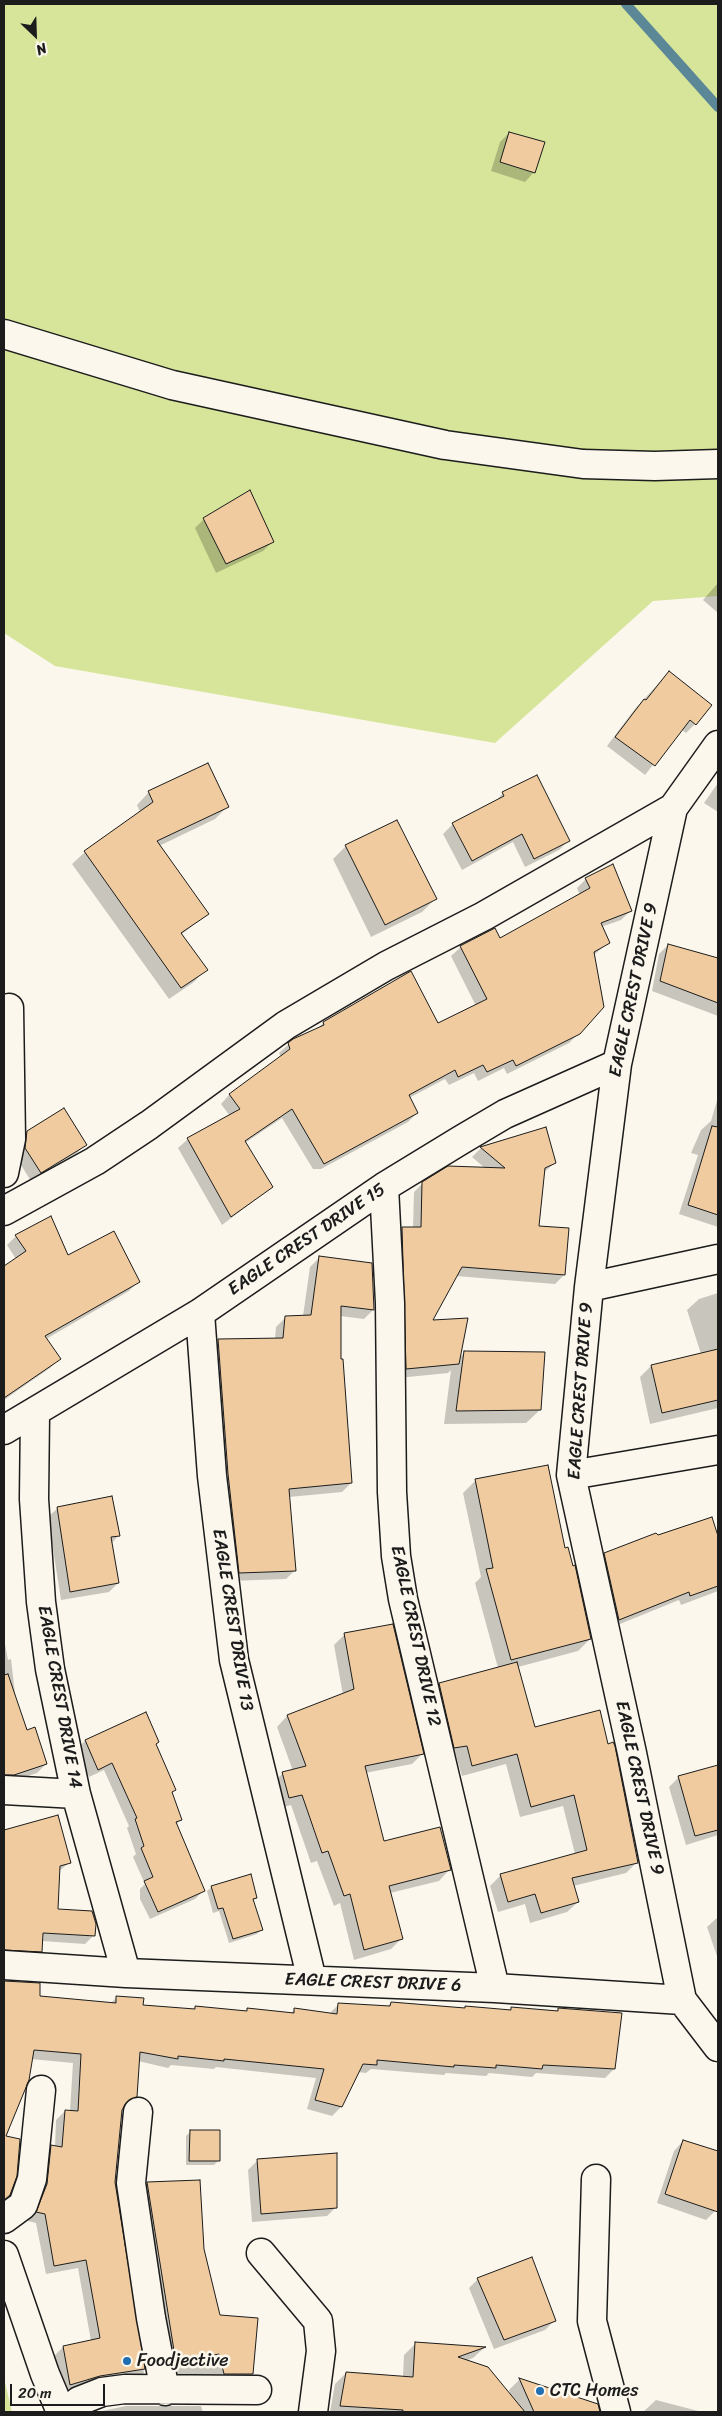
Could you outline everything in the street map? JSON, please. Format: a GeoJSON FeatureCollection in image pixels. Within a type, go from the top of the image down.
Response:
{"type":"FeatureCollection","features":[{"type":"Feature","properties":{"kind":"street"},"geometry":{"type":"LineString","coordinates":[[4,334],[172,385],[445,445],[583,464],[656,466],[718,464]]}},
{"type":"Feature","properties":{"kind":"street"},"geometry":{"type":"LineString","coordinates":[[4,1211],[95,1162],[150,1125],[286,1025],[386,966],[484,916],[673,808],[718,745]]}},
{"type":"Feature","properties":{"kind":"street","name":"EAGLE CREST DRIVE 9"},"geometry":{"type":"LineString","coordinates":[[673,808],[617,1064],[589,1287],[571,1475],[632,1753],[682,2000]]}},
{"type":"Feature","properties":{"kind":"street"},"geometry":{"type":"LineString","coordinates":[[4,1173],[10,1139],[9,1008]]}},
{"type":"Feature","properties":{"kind":"street","name":"EAGLE CREST DRIVE 15"},"geometry":{"type":"LineString","coordinates":[[4,1430],[35,1414],[200,1313],[384,1187],[506,1114],[617,1064]]}},
{"type":"Feature","properties":{"kind":"street","name":"EAGLE CREST DRIVE 12"},"geometry":{"type":"LineString","coordinates":[[384,1187],[390,1303],[392,1492],[396,1556],[404,1599],[495,1988]]}},
{"type":"Feature","properties":{"kind":"street"},"geometry":{"type":"LineString","coordinates":[[589,1287],[718,1259]]}},
{"type":"Feature","properties":{"kind":"street","name":"EAGLE CREST DRIVE 13"},"geometry":{"type":"LineString","coordinates":[[200,1313],[212,1476],[234,1660],[312,1980]]}},
{"type":"Feature","properties":{"kind":"street","name":"EAGLE CREST DRIVE 14"},"geometry":{"type":"LineString","coordinates":[[35,1414],[34,1499],[41,1602],[50,1669],[76,1794],[126,1973]]}},
{"type":"Feature","properties":{"kind":"street"},"geometry":{"type":"LineString","coordinates":[[571,1475],[718,1450]]}},
{"type":"Feature","properties":{"kind":"street"},"geometry":{"type":"LineString","coordinates":[[4,1790],[76,1794]]}},
{"type":"Feature","properties":{"kind":"street","name":"EAGLE CREST DRIVE 6"},"geometry":{"type":"LineString","coordinates":[[4,1965],[126,1973],[495,1988],[682,2000]]}},
{"type":"Feature","properties":{"kind":"street"},"geometry":{"type":"LineString","coordinates":[[682,2000],[718,2047]]}},
{"type":"Feature","properties":{"kind":"street"},"geometry":{"type":"LineString","coordinates":[[4,2219],[23,2205],[32,2180],[42,2090]]}},
{"type":"Feature","properties":{"kind":"street"},"geometry":{"type":"LineString","coordinates":[[138,2112],[131,2183],[151,2318],[166,2391]]}},
{"type":"Feature","properties":{"kind":"street"},"geometry":{"type":"LineString","coordinates":[[596,2179],[592,2321],[616,2412]]}},
{"type":"Feature","properties":{"kind":"street"},"geometry":{"type":"LineString","coordinates":[[261,2253],[318,2321],[321,2351],[313,2412]]}},
{"type":"Feature","properties":{"kind":"street"},"geometry":{"type":"LineString","coordinates":[[4,2254],[45,2374],[61,2412]]}},
{"type":"Feature","properties":{"kind":"street"},"geometry":{"type":"LineString","coordinates":[[66,2412],[79,2401],[102,2392],[125,2389],[166,2391],[257,2390]]}},
{"type":"Feature","properties":{"kind":"green space"},"geometry":{"type":"Polygon","coordinates":[[[4,4],[718,4],[718,596],[653,601],[495,743],[55,666],[4,633],[4,4]]]}},
{"type":"Feature","properties":{"kind":"green space"},"geometry":{"type":"Polygon","coordinates":[[[4,2378],[12,2412],[4,2412],[4,2378]]]}},
{"type":"Feature","properties":{"kind":"building"},"geometry":{"type":"Polygon","coordinates":[[[509,132],[545,142],[535,173],[500,162],[509,132]]]}},
{"type":"Feature","properties":{"kind":"building"},"geometry":{"type":"Polygon","coordinates":[[[250,490],[274,542],[226,564],[203,518],[250,490]]]}},
{"type":"Feature","properties":{"kind":"building"},"geometry":{"type":"Polygon","coordinates":[[[669,671],[712,705],[696,725],[690,720],[655,766],[615,737],[644,699],[646,700],[669,671]]]}},
{"type":"Feature","properties":{"kind":"building"},"geometry":{"type":"Polygon","coordinates":[[[208,763],[229,807],[157,841],[209,914],[181,933],[208,970],[181,988],[84,851],[153,802],[148,791],[208,763]]]}},
{"type":"Feature","properties":{"kind":"building"},"geometry":{"type":"Polygon","coordinates":[[[537,775],[570,841],[534,859],[522,834],[472,861],[452,823],[504,796],[502,792],[537,775]]]}},
{"type":"Feature","properties":{"kind":"building"},"geometry":{"type":"Polygon","coordinates":[[[397,820],[437,899],[385,925],[345,845],[397,820]]]}},
{"type":"Feature","properties":{"kind":"building"},"geometry":{"type":"Polygon","coordinates":[[[613,864],[632,911],[601,923],[610,943],[594,952],[604,1007],[580,1034],[516,1066],[513,1060],[487,1072],[483,1065],[458,1077],[455,1070],[409,1095],[418,1113],[324,1164],[292,1109],[245,1141],[273,1187],[231,1217],[187,1138],[240,1109],[229,1094],[290,1049],[288,1043],[293,1039],[324,1025],[323,1022],[411,971],[438,1023],[487,999],[460,946],[495,928],[500,938],[590,888],[585,878],[613,864]]]}},
{"type":"Feature","properties":{"kind":"building"},"geometry":{"type":"Polygon","coordinates":[[[668,944],[718,958],[718,1003],[660,981],[668,944]]]}},
{"type":"Feature","properties":{"kind":"building"},"geometry":{"type":"Polygon","coordinates":[[[64,1108],[87,1145],[41,1173],[25,1148],[27,1131],[64,1108]]]}},
{"type":"Feature","properties":{"kind":"building"},"geometry":{"type":"Polygon","coordinates":[[[712,1126],[718,1127],[718,1215],[688,1205],[712,1126]]]}},
{"type":"Feature","properties":{"kind":"building"},"geometry":{"type":"Polygon","coordinates":[[[546,1127],[556,1163],[545,1168],[539,1226],[569,1228],[565,1275],[462,1267],[433,1320],[468,1318],[459,1364],[406,1369],[402,1227],[421,1227],[422,1182],[448,1166],[505,1168],[480,1147],[546,1127]]]}},
{"type":"Feature","properties":{"kind":"building"},"geometry":{"type":"Polygon","coordinates":[[[51,1216],[68,1255],[114,1231],[140,1282],[45,1336],[61,1359],[4,1398],[4,1266],[26,1251],[15,1235],[51,1216]]]}},
{"type":"Feature","properties":{"kind":"building"},"geometry":{"type":"Polygon","coordinates":[[[319,1256],[372,1263],[374,1310],[341,1306],[341,1359],[343,1359],[352,1483],[289,1489],[296,1571],[239,1573],[228,1474],[218,1339],[283,1338],[285,1316],[311,1315],[319,1256]]]}},
{"type":"Feature","properties":{"kind":"building"},"geometry":{"type":"Polygon","coordinates":[[[718,1349],[718,1400],[662,1413],[651,1365],[718,1349]]]}},
{"type":"Feature","properties":{"kind":"building"},"geometry":{"type":"Polygon","coordinates":[[[464,1351],[545,1352],[541,1410],[456,1411],[464,1351]]]}},
{"type":"Feature","properties":{"kind":"building"},"geometry":{"type":"Polygon","coordinates":[[[548,1465],[565,1548],[568,1547],[573,1566],[575,1565],[591,1639],[511,1660],[486,1569],[493,1568],[475,1479],[548,1465]]]}},
{"type":"Feature","properties":{"kind":"building"},"geometry":{"type":"Polygon","coordinates":[[[112,1496],[120,1536],[111,1537],[119,1583],[70,1592],[57,1507],[112,1496]]]}},
{"type":"Feature","properties":{"kind":"building"},"geometry":{"type":"Polygon","coordinates":[[[712,1517],[718,1536],[718,1586],[690,1596],[689,1592],[619,1620],[604,1553],[656,1533],[658,1535],[712,1517]]]}},
{"type":"Feature","properties":{"kind":"building"},"geometry":{"type":"Polygon","coordinates":[[[393,1624],[424,1754],[365,1766],[384,1841],[440,1827],[451,1870],[389,1886],[403,1939],[364,1950],[350,1894],[344,1896],[328,1851],[322,1853],[302,1795],[289,1798],[282,1772],[306,1766],[287,1715],[354,1689],[344,1633],[393,1624]]]}},
{"type":"Feature","properties":{"kind":"building"},"geometry":{"type":"Polygon","coordinates":[[[517,1662],[535,1727],[600,1710],[608,1744],[613,1742],[615,1746],[638,1863],[572,1878],[579,1902],[541,1913],[535,1894],[508,1902],[500,1874],[587,1850],[574,1795],[531,1807],[517,1754],[472,1766],[467,1746],[454,1748],[439,1683],[517,1662]]]}},
{"type":"Feature","properties":{"kind":"building"},"geometry":{"type":"Polygon","coordinates":[[[8,1674],[27,1730],[35,1727],[47,1764],[14,1775],[4,1775],[4,1675],[8,1674]]]}},
{"type":"Feature","properties":{"kind":"building"},"geometry":{"type":"Polygon","coordinates":[[[146,1712],[159,1742],[156,1744],[176,1790],[172,1792],[182,1820],[176,1822],[205,1891],[158,1912],[144,1881],[153,1877],[141,1848],[144,1846],[135,1819],[137,1818],[112,1763],[98,1770],[85,1740],[146,1712]]]}},
{"type":"Feature","properties":{"kind":"building"},"geometry":{"type":"Polygon","coordinates":[[[718,1765],[718,1830],[695,1836],[678,1776],[718,1765]]]}},
{"type":"Feature","properties":{"kind":"building"},"geometry":{"type":"Polygon","coordinates":[[[58,1815],[71,1863],[60,1866],[58,1909],[92,1911],[96,1924],[95,1936],[43,1933],[42,1952],[4,1950],[4,1830],[58,1815]]]}},
{"type":"Feature","properties":{"kind":"building"},"geometry":{"type":"Polygon","coordinates":[[[251,1874],[257,1898],[253,1899],[263,1930],[233,1939],[223,1908],[218,1909],[211,1886],[251,1874]]]}},
{"type":"Feature","properties":{"kind":"building"},"geometry":{"type":"Polygon","coordinates":[[[4,1981],[40,1983],[40,1996],[116,2003],[116,1996],[144,1998],[143,2005],[195,2009],[195,2006],[247,2011],[247,2008],[294,2013],[294,2008],[337,2014],[338,2003],[390,2006],[391,2002],[465,2008],[465,2006],[511,2010],[511,2007],[558,2011],[558,2008],[622,2013],[615,2069],[543,2065],[542,2069],[496,2065],[496,2068],[454,2065],[454,2067],[377,2060],[377,2065],[363,2064],[342,2107],[315,2100],[324,2069],[224,2059],[224,2061],[178,2056],[178,2059],[140,2052],[137,2097],[126,2103],[122,2110],[115,2182],[145,2369],[100,2376],[70,2385],[63,2346],[100,2338],[86,2260],[54,2266],[45,2214],[36,2212],[47,2184],[51,2145],[62,2147],[65,2110],[78,2111],[81,2054],[34,2050],[29,2080],[6,2136],[20,2139],[17,2176],[10,2195],[4,2200],[4,1981]]]}},
{"type":"Feature","properties":{"kind":"building"},"geometry":{"type":"Polygon","coordinates":[[[190,2130],[220,2130],[220,2161],[189,2161],[190,2130]]]}},
{"type":"Feature","properties":{"kind":"building"},"geometry":{"type":"Polygon","coordinates":[[[683,2140],[718,2151],[718,2212],[665,2194],[683,2140]]]}},
{"type":"Feature","properties":{"kind":"building"},"geometry":{"type":"Polygon","coordinates":[[[337,2153],[337,2208],[261,2214],[257,2159],[337,2153]]]}},
{"type":"Feature","properties":{"kind":"building"},"geometry":{"type":"Polygon","coordinates":[[[200,2180],[204,2249],[220,2315],[258,2318],[253,2374],[224,2374],[219,2354],[176,2363],[147,2182],[200,2180]]]}},
{"type":"Feature","properties":{"kind":"building"},"geometry":{"type":"Polygon","coordinates":[[[532,2257],[556,2321],[504,2340],[477,2278],[532,2257]]]}},
{"type":"Feature","properties":{"kind":"building"},"geometry":{"type":"Polygon","coordinates":[[[415,2342],[486,2347],[458,2357],[488,2367],[525,2412],[403,2412],[403,2410],[340,2406],[346,2372],[413,2377],[415,2342]]]}},
{"type":"Feature","properties":{"kind":"building","name":"CTC Homes"},"geometry":{"type":"Polygon","coordinates":[[[519,2378],[598,2404],[600,2412],[534,2412],[519,2378]]]}},
{"type":"Feature","properties":{"kind":"waterway"},"geometry":{"type":"LineString","coordinates":[[626,4],[718,107]]}},
{"type":"Feature","properties":{"kind":"place","name":"Foodjective"},"geometry":{"type":"Point","coordinates":[127,2361]}},
{"type":"Feature","properties":{"kind":"place","name":"CTC Homes"},"geometry":{"type":"Point","coordinates":[540,2391]}}]}
